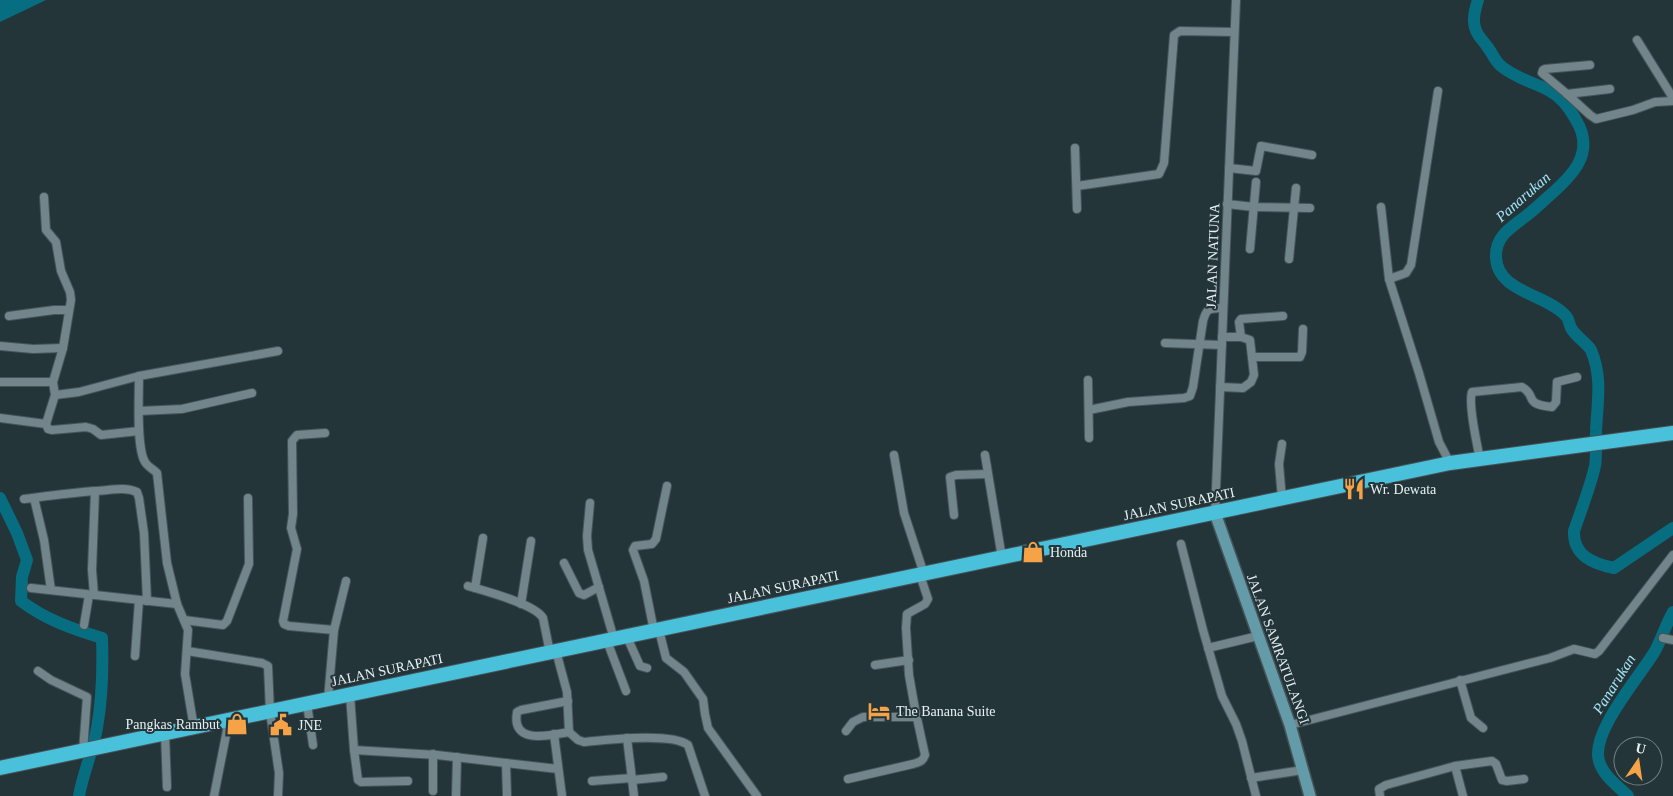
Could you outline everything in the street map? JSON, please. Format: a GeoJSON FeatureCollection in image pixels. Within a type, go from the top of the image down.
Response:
{"type":"FeatureCollection","features":[{"type":"Feature","properties":{"kind":"highway","name":"JALAN SURAPATI"},"geometry":{"type":"LineString","coordinates":[[0,768],[1450,463],[1673,433]]}},
{"type":"Feature","properties":{"kind":"main road","name":"JALAN SAMRATULANGI"},"geometry":{"type":"LineString","coordinates":[[1215,513],[1290,725],[1310,796]]}},
{"type":"Feature","properties":{"kind":"street","name":"JALAN NATUNA"},"geometry":{"type":"LineString","coordinates":[[1215,513],[1236,0]]}},
{"type":"Feature","properties":{"kind":"street"},"geometry":{"type":"LineString","coordinates":[[1077,186],[1159,174],[1164,164],[1174,35],[1180,32],[1234,32]]}},
{"type":"Feature","properties":{"kind":"street"},"geometry":{"type":"LineString","coordinates":[[1590,65],[1543,70],[1542,73],[1590,116],[1596,119],[1633,110],[1655,102],[1673,100],[1637,40]]}},
{"type":"Feature","properties":{"kind":"street"},"geometry":{"type":"LineString","coordinates":[[1567,94],[1610,89]]}},
{"type":"Feature","properties":{"kind":"street"},"geometry":{"type":"LineString","coordinates":[[1389,280],[1406,273],[1411,265],[1438,90]]}},
{"type":"Feature","properties":{"kind":"street"},"geometry":{"type":"LineString","coordinates":[[1229,168],[1256,171],[1261,146],[1312,155]]}},
{"type":"Feature","properties":{"kind":"street"},"geometry":{"type":"LineString","coordinates":[[1075,148],[1077,209]]}},
{"type":"Feature","properties":{"kind":"street"},"geometry":{"type":"LineString","coordinates":[[1250,250],[1256,182]]}},
{"type":"Feature","properties":{"kind":"street"},"geometry":{"type":"LineString","coordinates":[[1289,259],[1296,188]]}},
{"type":"Feature","properties":{"kind":"street"},"geometry":{"type":"LineString","coordinates":[[44,197],[46,230],[56,242],[61,271],[70,292],[63,348],[53,382],[55,394],[46,424],[48,429],[86,427],[102,434],[140,431]]}},
{"type":"Feature","properties":{"kind":"street"},"geometry":{"type":"LineString","coordinates":[[1227,204],[1254,207],[1310,208]]}},
{"type":"Feature","properties":{"kind":"street"},"geometry":{"type":"LineString","coordinates":[[1381,207],[1389,280],[1439,442],[1450,463]]}},
{"type":"Feature","properties":{"kind":"street"},"geometry":{"type":"LineString","coordinates":[[1089,410],[1128,402],[1187,398],[1192,393],[1199,343],[1206,312],[1211,308],[1223,308]]}},
{"type":"Feature","properties":{"kind":"street"},"geometry":{"type":"LineString","coordinates":[[9,316],[69,310]]}},
{"type":"Feature","properties":{"kind":"street"},"geometry":{"type":"LineString","coordinates":[[1241,337],[1239,322],[1241,319],[1283,316]]}},
{"type":"Feature","properties":{"kind":"street"},"geometry":{"type":"LineString","coordinates":[[1252,357],[1300,356],[1302,352],[1302,329]]}},
{"type":"Feature","properties":{"kind":"street"},"geometry":{"type":"LineString","coordinates":[[1165,343],[1199,343],[1241,337],[1250,340],[1254,376],[1248,386],[1237,389],[1220,387]]}},
{"type":"Feature","properties":{"kind":"street"},"geometry":{"type":"LineString","coordinates":[[0,346],[33,349],[63,348]]}},
{"type":"Feature","properties":{"kind":"street"},"geometry":{"type":"LineString","coordinates":[[55,394],[79,392],[139,376],[278,350]]}},
{"type":"Feature","properties":{"kind":"street"},"geometry":{"type":"LineString","coordinates":[[139,376],[142,453],[145,462],[158,476],[167,563],[177,604],[188,630],[186,674],[194,728]]}},
{"type":"Feature","properties":{"kind":"street"},"geometry":{"type":"LineString","coordinates":[[1480,459],[1472,412],[1472,392],[1522,387],[1527,390],[1532,401],[1536,404],[1552,407],[1556,402],[1556,382],[1577,377]]}},
{"type":"Feature","properties":{"kind":"street"},"geometry":{"type":"LineString","coordinates":[[1088,380],[1089,438]]}},
{"type":"Feature","properties":{"kind":"street"},"geometry":{"type":"LineString","coordinates":[[0,382],[53,382]]}},
{"type":"Feature","properties":{"kind":"street"},"geometry":{"type":"LineString","coordinates":[[139,411],[182,408],[252,393]]}},
{"type":"Feature","properties":{"kind":"street"},"geometry":{"type":"LineString","coordinates":[[0,418],[46,424]]}},
{"type":"Feature","properties":{"kind":"street"},"geometry":{"type":"LineString","coordinates":[[325,433],[297,435],[292,441],[293,514],[291,528],[297,546],[283,621],[284,624],[289,626],[334,630]]}},
{"type":"Feature","properties":{"kind":"street"},"geometry":{"type":"LineString","coordinates":[[1282,444],[1279,464],[1282,499]]}},
{"type":"Feature","properties":{"kind":"street"},"geometry":{"type":"LineString","coordinates":[[848,780],[921,762],[925,755],[917,718],[909,660],[906,616],[925,604],[928,599],[904,513],[894,455]]}},
{"type":"Feature","properties":{"kind":"street"},"geometry":{"type":"LineString","coordinates":[[985,455],[1002,558]]}},
{"type":"Feature","properties":{"kind":"street"},"geometry":{"type":"LineString","coordinates":[[954,515],[950,478],[988,474]]}},
{"type":"Feature","properties":{"kind":"street"},"geometry":{"type":"LineString","coordinates":[[667,486],[656,539],[652,544],[635,546],[633,550],[644,581],[656,630],[668,661],[684,672],[704,699],[708,728],[757,796]]}},
{"type":"Feature","properties":{"kind":"street"},"geometry":{"type":"LineString","coordinates":[[24,499],[71,492],[95,492],[114,489],[131,490],[138,493],[145,547],[143,601],[135,656]]}},
{"type":"Feature","properties":{"kind":"street"},"geometry":{"type":"LineString","coordinates":[[84,625],[91,595],[95,492]]}},
{"type":"Feature","properties":{"kind":"street"},"geometry":{"type":"LineString","coordinates":[[34,498],[44,540],[50,590]]}},
{"type":"Feature","properties":{"kind":"street"},"geometry":{"type":"LineString","coordinates":[[184,620],[223,625],[227,622],[249,564],[248,498]]}},
{"type":"Feature","properties":{"kind":"street"},"geometry":{"type":"LineString","coordinates":[[590,503],[587,536],[588,550],[616,639],[626,691]]}},
{"type":"Feature","properties":{"kind":"street"},"geometry":{"type":"LineString","coordinates":[[484,538],[472,587],[521,604],[540,613],[568,700],[569,732],[578,740],[584,742],[627,738],[666,740],[687,744],[705,796]]}},
{"type":"Feature","properties":{"kind":"street"},"geometry":{"type":"LineString","coordinates":[[521,604],[531,541]]}},
{"type":"Feature","properties":{"kind":"street"},"geometry":{"type":"LineString","coordinates":[[1181,544],[1222,696],[1242,741],[1256,796]]}},
{"type":"Feature","properties":{"kind":"street"},"geometry":{"type":"LineString","coordinates":[[1290,725],[1550,658],[1574,649],[1593,654],[1597,653],[1673,555]]}},
{"type":"Feature","properties":{"kind":"street"},"geometry":{"type":"LineString","coordinates":[[564,563],[579,593],[584,595],[599,587]]}},
{"type":"Feature","properties":{"kind":"street"},"geometry":{"type":"LineString","coordinates":[[328,699],[334,630],[346,581]]}},
{"type":"Feature","properties":{"kind":"street"},"geometry":{"type":"LineString","coordinates":[[31,588],[177,604]]}},
{"type":"Feature","properties":{"kind":"street"},"geometry":{"type":"LineString","coordinates":[[1208,648],[1258,636]]}},
{"type":"Feature","properties":{"kind":"street"},"geometry":{"type":"LineString","coordinates":[[1663,638],[1673,640]]}},
{"type":"Feature","properties":{"kind":"street"},"geometry":{"type":"LineString","coordinates":[[616,639],[640,666],[647,668]]}},
{"type":"Feature","properties":{"kind":"street"},"geometry":{"type":"LineString","coordinates":[[187,651],[266,664],[278,773],[278,796]]}},
{"type":"Feature","properties":{"kind":"street"},"geometry":{"type":"LineString","coordinates":[[875,665],[909,660]]}},
{"type":"Feature","properties":{"kind":"street"},"geometry":{"type":"LineString","coordinates":[[38,671],[51,680],[87,697],[84,751]]}},
{"type":"Feature","properties":{"kind":"street"},"geometry":{"type":"LineString","coordinates":[[1460,680],[1471,718],[1484,728]]}},
{"type":"Feature","properties":{"kind":"street"},"geometry":{"type":"LineString","coordinates":[[350,695],[356,776],[360,781],[408,781]]}},
{"type":"Feature","properties":{"kind":"street"},"geometry":{"type":"LineString","coordinates":[[568,700],[521,710],[517,712],[516,719],[525,734],[534,737],[569,732]]}},
{"type":"Feature","properties":{"kind":"street"},"geometry":{"type":"LineString","coordinates":[[307,704],[313,745]]}},
{"type":"Feature","properties":{"kind":"street"},"geometry":{"type":"LineString","coordinates":[[846,731],[853,722],[862,717],[917,718]]}},
{"type":"Feature","properties":{"kind":"street"},"geometry":{"type":"LineString","coordinates":[[214,796],[229,720]]}},
{"type":"Feature","properties":{"kind":"street"},"geometry":{"type":"LineString","coordinates":[[165,734],[167,786]]}},
{"type":"Feature","properties":{"kind":"street"},"geometry":{"type":"LineString","coordinates":[[554,734],[562,796]]}},
{"type":"Feature","properties":{"kind":"street"},"geometry":{"type":"LineString","coordinates":[[627,738],[634,796]]}},
{"type":"Feature","properties":{"kind":"street"},"geometry":{"type":"LineString","coordinates":[[354,750],[433,754],[558,769]]}},
{"type":"Feature","properties":{"kind":"street"},"geometry":{"type":"LineString","coordinates":[[433,754],[433,790]]}},
{"type":"Feature","properties":{"kind":"street"},"geometry":{"type":"LineString","coordinates":[[456,757],[456,796]]}},
{"type":"Feature","properties":{"kind":"street"},"geometry":{"type":"LineString","coordinates":[[1380,796],[1379,789],[1381,786],[1455,766],[1494,761],[1502,780],[1524,779]]}},
{"type":"Feature","properties":{"kind":"street"},"geometry":{"type":"LineString","coordinates":[[506,763],[507,796]]}},
{"type":"Feature","properties":{"kind":"street"},"geometry":{"type":"LineString","coordinates":[[1455,766],[1463,796]]}},
{"type":"Feature","properties":{"kind":"street"},"geometry":{"type":"LineString","coordinates":[[1252,778],[1303,770]]}},
{"type":"Feature","properties":{"kind":"street"},"geometry":{"type":"LineString","coordinates":[[592,781],[663,777]]}},
{"type":"Feature","properties":{"kind":"water"},"geometry":{"type":"Polygon","coordinates":[[[0,0],[46,0],[0,22],[0,0]]]}},
{"type":"Feature","properties":{"kind":"waterway","name":"Panarukan"},"geometry":{"type":"LineString","coordinates":[[1478,0],[1474,14],[1476,32],[1497,61],[1512,74],[1557,96],[1571,112],[1582,132],[1582,153],[1579,163],[1573,172],[1558,188],[1505,233],[1498,243],[1496,250],[1498,269],[1505,278],[1513,285],[1557,308],[1566,316],[1571,328],[1591,350],[1595,360],[1598,381],[1596,462],[1574,531],[1577,547],[1581,553],[1592,561],[1614,568],[1673,528]]}},
{"type":"Feature","properties":{"kind":"waterway"},"geometry":{"type":"LineString","coordinates":[[0,498],[17,533],[27,560],[22,577],[21,601],[50,619],[102,638],[102,683],[99,717],[79,796]]}},
{"type":"Feature","properties":{"kind":"waterway","name":"Panarukan"},"geometry":{"type":"LineString","coordinates":[[1628,796],[1604,771],[1599,761],[1598,749],[1609,720],[1655,651],[1673,612]]}},
{"type":"Feature","properties":{"kind":"place","name":"Wr. Dewata"},"geometry":{"type":"Point","coordinates":[1354,489]}},
{"type":"Feature","properties":{"kind":"place","name":"Honda"},"geometry":{"type":"Point","coordinates":[1033,552]}},
{"type":"Feature","properties":{"kind":"place","name":"The Banana Suite"},"geometry":{"type":"Point","coordinates":[879,711]}},
{"type":"Feature","properties":{"kind":"place","name":"Pangkas Rambut"},"geometry":{"type":"Point","coordinates":[237,724]}},
{"type":"Feature","properties":{"kind":"place","name":"JNE"},"geometry":{"type":"Point","coordinates":[281,725]}}]}
